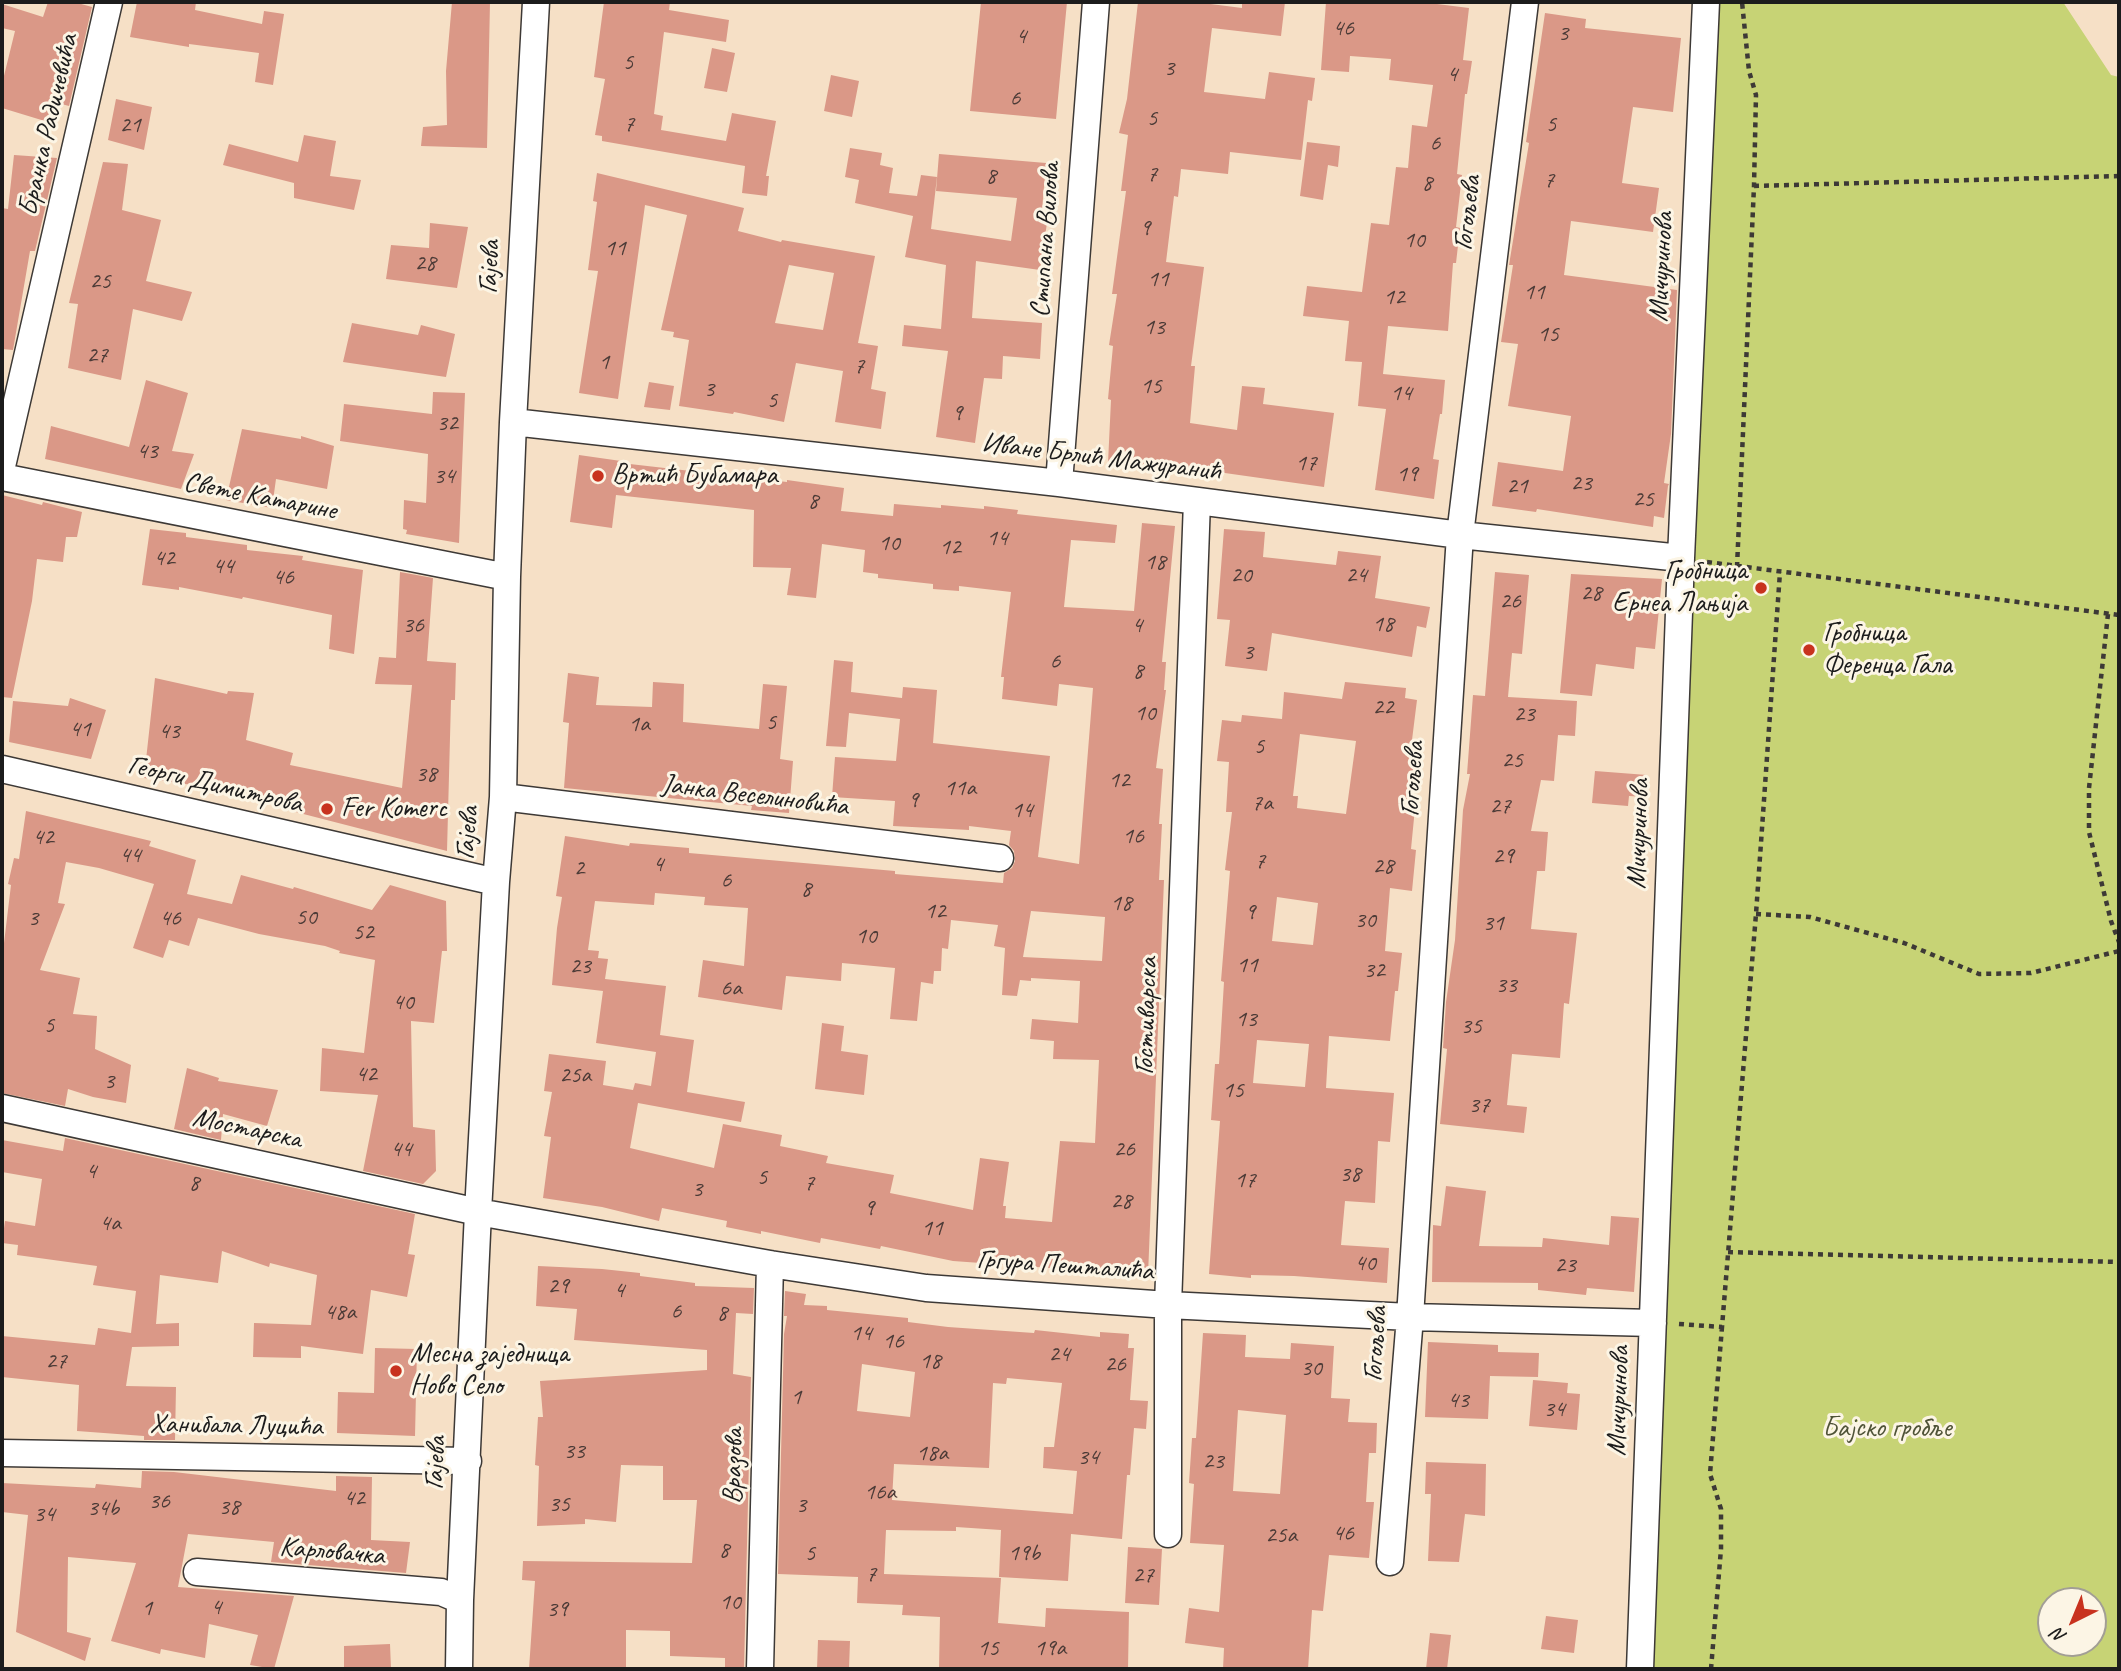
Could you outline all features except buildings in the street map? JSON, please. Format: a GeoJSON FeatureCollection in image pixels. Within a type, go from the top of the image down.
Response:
{"type":"FeatureCollection","features":[{"type":"Feature","properties":{"kind":"street","name":"Бранка Радичевића"},"geometry":{"type":"LineString","coordinates":[[2,466],[108,2]]}},
{"type":"Feature","properties":{"kind":"street","name":"Гајева"},"geometry":{"type":"LineString","coordinates":[[459,1669],[478,1212],[503,797],[506,578],[513,422],[537,2]]}},
{"type":"Feature","properties":{"kind":"street","name":"Стипана Вилова"},"geometry":{"type":"LineString","coordinates":[[1059,483],[1096,2]]}},
{"type":"Feature","properties":{"kind":"street","name":"Гогољева"},"geometry":{"type":"LineString","coordinates":[[1390,1562],[1410,1317],[1460,535],[1525,2]]}},
{"type":"Feature","properties":{"kind":"street","name":"Мичуринова"},"geometry":{"type":"LineString","coordinates":[[1640,1669],[1681,558],[1706,2]]}},
{"type":"Feature","properties":{"kind":"street","name":"Иване Брлић Мажуранић"},"geometry":{"type":"LineString","coordinates":[[513,422],[1059,483],[1460,535],[1681,558]]}},
{"type":"Feature","properties":{"kind":"street","name":"Свете Катарине"},"geometry":{"type":"LineString","coordinates":[[2,477],[506,578]]}},
{"type":"Feature","properties":{"kind":"street","name":"Гостиварска"},"geometry":{"type":"LineString","coordinates":[[1168,1534],[1168,1305],[1197,501]]}},
{"type":"Feature","properties":{"kind":"street","name":"Георги Димитрова"},"geometry":{"type":"LineString","coordinates":[[3,776],[496,882]]}},
{"type":"Feature","properties":{"kind":"street","name":"Јанка Веселиновића"},"geometry":{"type":"LineString","coordinates":[[503,797],[1000,858]]}},
{"type":"Feature","properties":{"kind":"street","name":"Мостарска"},"geometry":{"type":"LineString","coordinates":[[2,1108],[478,1212]]}},
{"type":"Feature","properties":{"kind":"street","name":"Гргура Пешталића"},"geometry":{"type":"LineString","coordinates":[[478,1212],[770,1264],[926,1288],[1168,1305],[1410,1317],[1653,1322]]}},
{"type":"Feature","properties":{"kind":"street","name":"Вразова"},"geometry":{"type":"LineString","coordinates":[[760,1669],[770,1264]]}},
{"type":"Feature","properties":{"kind":"street","name":"Ханибала Луцића"},"geometry":{"type":"LineString","coordinates":[[2,1452],[468,1461]]}},
{"type":"Feature","properties":{"kind":"street","name":"Карловачка"},"geometry":{"type":"LineString","coordinates":[[197,1573],[441,1592],[460,1600]]}},
{"type":"Feature","properties":{"kind":"path"},"geometry":{"type":"LineString","coordinates":[[1737,567],[1756,95],[1749,71],[1742,2]]}},
{"type":"Feature","properties":{"kind":"path"},"geometry":{"type":"LineString","coordinates":[[1754,186],[2119,176]]}},
{"type":"Feature","properties":{"kind":"path"},"geometry":{"type":"LineString","coordinates":[[1681,558],[2119,615]]}},
{"type":"Feature","properties":{"kind":"path"},"geometry":{"type":"LineString","coordinates":[[1711,1669],[1721,1549],[1721,1509],[1710,1474],[1756,914],[1780,572]]}},
{"type":"Feature","properties":{"kind":"path"},"geometry":{"type":"LineString","coordinates":[[2108,614],[2089,788],[2090,832],[2111,921],[2119,942]]}},
{"type":"Feature","properties":{"kind":"path"},"geometry":{"type":"LineString","coordinates":[[1756,914],[1810,916],[1903,943],[1979,974],[2031,973],[2119,951]]}},
{"type":"Feature","properties":{"kind":"path"},"geometry":{"type":"LineString","coordinates":[[1728,1252],[2119,1262]]}},
{"type":"Feature","properties":{"kind":"path"},"geometry":{"type":"LineString","coordinates":[[1653,1322],[1722,1327]]}},
{"type":"Feature","properties":{"kind":"green space","name":"Бајско гробље"},"geometry":{"type":"Polygon","coordinates":[[[1712,2],[2063,2],[2111,75],[2119,77],[2119,1669],[1648,1669],[1712,2]]]}},
{"type":"Feature","properties":{"kind":"place","name":"Вртић Бубамара"},"geometry":{"type":"Point","coordinates":[598,476]}},
{"type":"Feature","properties":{"kind":"place","name":"Гробница Ернеа Лањија"},"geometry":{"type":"Point","coordinates":[1761,588]}},
{"type":"Feature","properties":{"kind":"place","name":"Гробница Ференца Гала"},"geometry":{"type":"Point","coordinates":[1809,650]}},
{"type":"Feature","properties":{"kind":"place","name":"Fer Komerc"},"geometry":{"type":"Point","coordinates":[327,809]}},
{"type":"Feature","properties":{"kind":"place","name":"Месна заједница Ново Село"},"geometry":{"type":"Point","coordinates":[396,1371]}}]}
